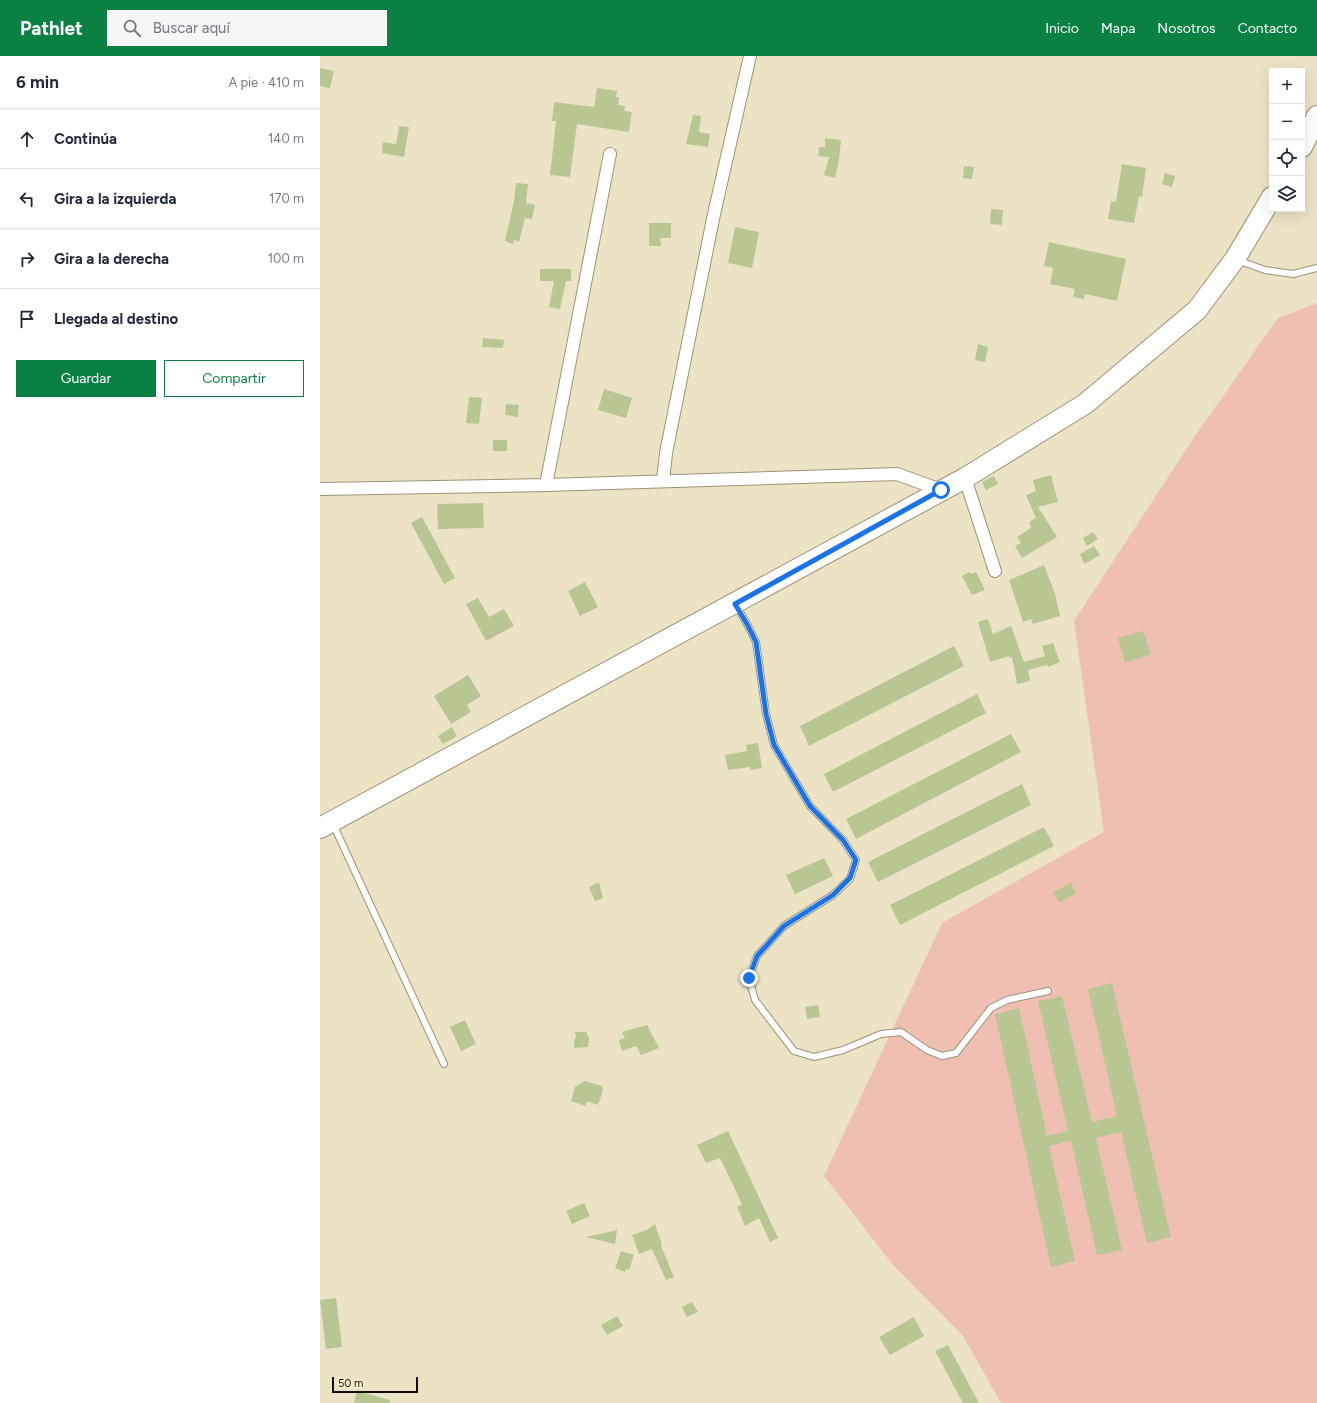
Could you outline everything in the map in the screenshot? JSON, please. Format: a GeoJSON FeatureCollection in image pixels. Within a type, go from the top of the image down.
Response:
{"type":"FeatureCollection","features":[{"type":"Feature","properties":{"kind":"main road"},"geometry":{"type":"LineString","coordinates":[[1305,141],[1317,116]]}},
{"type":"Feature","properties":{"kind":"main road"},"geometry":{"type":"LineString","coordinates":[[326,824],[735,604],[964,478],[1085,404],[1197,310],[1236,259],[1269,202]]}},
{"type":"Feature","properties":{"kind":"street"},"geometry":{"type":"LineString","coordinates":[[663,481],[666,453],[711,229],[750,56]]}},
{"type":"Feature","properties":{"kind":"street"},"geometry":{"type":"LineString","coordinates":[[546,485],[610,154]]}},
{"type":"Feature","properties":{"kind":"street"},"geometry":{"type":"LineString","coordinates":[[320,489],[546,485],[897,474],[941,490]]}},
{"type":"Feature","properties":{"kind":"street"},"geometry":{"type":"LineString","coordinates":[[964,478],[995,571]]}},
{"type":"Feature","properties":{"kind":"lane"},"geometry":{"type":"LineString","coordinates":[[1236,259],[1265,270],[1293,274],[1317,268]]}},
{"type":"Feature","properties":{"kind":"lane"},"geometry":{"type":"LineString","coordinates":[[735,604],[756,642],[766,714],[774,745],[810,806],[843,840],[856,860],[850,878],[833,895],[784,926],[757,956],[749,978],[755,1000],[794,1051],[814,1057],[843,1050],[881,1034],[901,1032],[927,1050],[942,1056],[956,1053],[991,1008],[1007,1000],[1048,991]]}},
{"type":"Feature","properties":{"kind":"lane"},"geometry":{"type":"LineString","coordinates":[[326,824],[444,1064]]}},
{"type":"Feature","properties":{"kind":"shaded area"},"geometry":{"type":"Polygon","coordinates":[[[1317,303],[1317,1403],[1001,1403],[963,1336],[893,1265],[824,1176],[942,923],[1104,832],[1074,621],[1195,436],[1278,318],[1317,303]]]}},
{"type":"Feature","properties":{"kind":"building"},"geometry":{"type":"Polygon","coordinates":[[[320,68],[334,71],[330,88],[320,86],[320,68]]]}},
{"type":"Feature","properties":{"kind":"building"},"geometry":{"type":"Polygon","coordinates":[[[597,88],[617,91],[616,97],[619,97],[618,105],[625,106],[624,111],[632,112],[629,132],[577,124],[570,177],[550,175],[556,121],[552,121],[554,102],[594,107],[597,88]]]}},
{"type":"Feature","properties":{"kind":"building"},"geometry":{"type":"Polygon","coordinates":[[[693,115],[701,116],[699,132],[710,134],[708,147],[686,144],[693,115]]]}},
{"type":"Feature","properties":{"kind":"building"},"geometry":{"type":"Polygon","coordinates":[[[399,126],[409,127],[404,157],[382,153],[383,142],[396,144],[399,126]]]}},
{"type":"Feature","properties":{"kind":"building"},"geometry":{"type":"Polygon","coordinates":[[[825,138],[841,140],[835,178],[824,175],[829,157],[818,156],[819,147],[825,147],[825,138]]]}},
{"type":"Feature","properties":{"kind":"building"},"geometry":{"type":"Polygon","coordinates":[[[1122,164],[1146,168],[1142,197],[1139,196],[1134,223],[1108,219],[1111,201],[1116,202],[1122,164]]]}},
{"type":"Feature","properties":{"kind":"building"},"geometry":{"type":"Polygon","coordinates":[[[964,166],[974,167],[972,179],[963,178],[964,166]]]}},
{"type":"Feature","properties":{"kind":"building"},"geometry":{"type":"Polygon","coordinates":[[[1165,173],[1175,176],[1172,187],[1162,184],[1165,173]]]}},
{"type":"Feature","properties":{"kind":"building"},"geometry":{"type":"Polygon","coordinates":[[[516,183],[528,184],[526,203],[535,205],[532,219],[525,218],[519,242],[514,240],[513,244],[505,241],[514,201],[516,183]]]}},
{"type":"Feature","properties":{"kind":"building"},"geometry":{"type":"Polygon","coordinates":[[[991,209],[1003,210],[1002,225],[990,224],[991,209]]]}},
{"type":"Feature","properties":{"kind":"building"},"geometry":{"type":"Polygon","coordinates":[[[649,223],[671,223],[671,238],[660,238],[661,246],[649,246],[649,223]]]}},
{"type":"Feature","properties":{"kind":"building"},"geometry":{"type":"Polygon","coordinates":[[[735,227],[759,232],[752,268],[728,263],[735,227]]]}},
{"type":"Feature","properties":{"kind":"building"},"geometry":{"type":"Polygon","coordinates":[[[1049,242],[1126,259],[1117,301],[1085,294],[1084,299],[1073,297],[1075,289],[1050,284],[1053,268],[1044,266],[1049,242]]]}},
{"type":"Feature","properties":{"kind":"building"},"geometry":{"type":"Polygon","coordinates":[[[540,269],[571,269],[571,281],[566,281],[560,309],[549,307],[554,281],[540,281],[540,269]]]}},
{"type":"Feature","properties":{"kind":"building"},"geometry":{"type":"Polygon","coordinates":[[[483,338],[504,340],[503,348],[482,347],[483,338]]]}},
{"type":"Feature","properties":{"kind":"building"},"geometry":{"type":"Polygon","coordinates":[[[978,344],[988,347],[985,362],[975,360],[978,344]]]}},
{"type":"Feature","properties":{"kind":"building"},"geometry":{"type":"Polygon","coordinates":[[[604,389],[632,398],[626,418],[598,410],[604,389]]]}},
{"type":"Feature","properties":{"kind":"building"},"geometry":{"type":"Polygon","coordinates":[[[469,397],[482,398],[479,424],[466,423],[469,397]]]}},
{"type":"Feature","properties":{"kind":"building"},"geometry":{"type":"Polygon","coordinates":[[[506,404],[519,405],[518,417],[505,415],[506,404]]]}},
{"type":"Feature","properties":{"kind":"building"},"geometry":{"type":"Polygon","coordinates":[[[493,440],[507,440],[507,451],[493,451],[493,440]]]}},
{"type":"Feature","properties":{"kind":"building"},"geometry":{"type":"Polygon","coordinates":[[[1051,475],[1058,502],[1038,507],[1057,537],[1022,558],[1015,546],[1021,543],[1017,537],[1031,528],[1029,522],[1036,518],[1026,495],[1036,491],[1033,480],[1051,475]]]}},
{"type":"Feature","properties":{"kind":"building"},"geometry":{"type":"Polygon","coordinates":[[[994,476],[998,484],[986,490],[982,482],[994,476]]]}},
{"type":"Feature","properties":{"kind":"building"},"geometry":{"type":"Polygon","coordinates":[[[483,503],[484,528],[438,529],[437,504],[483,503]]]}},
{"type":"Feature","properties":{"kind":"building"},"geometry":{"type":"Polygon","coordinates":[[[422,517],[455,578],[444,584],[411,523],[422,517]]]}},
{"type":"Feature","properties":{"kind":"building"},"geometry":{"type":"Polygon","coordinates":[[[1093,532],[1098,539],[1087,546],[1083,538],[1093,532]]]}},
{"type":"Feature","properties":{"kind":"building"},"geometry":{"type":"Polygon","coordinates":[[[1094,546],[1100,555],[1084,564],[1080,554],[1094,546]]]}},
{"type":"Feature","properties":{"kind":"building"},"geometry":{"type":"Polygon","coordinates":[[[1044,565],[1055,594],[1060,616],[1033,624],[1031,619],[1023,622],[1009,580],[1044,565]]]}},
{"type":"Feature","properties":{"kind":"building"},"geometry":{"type":"Polygon","coordinates":[[[969,572],[971,574],[976,572],[985,590],[972,595],[962,576],[969,572]]]}},
{"type":"Feature","properties":{"kind":"building"},"geometry":{"type":"Polygon","coordinates":[[[585,582],[598,607],[580,616],[568,591],[585,582]]]}},
{"type":"Feature","properties":{"kind":"building"},"geometry":{"type":"Polygon","coordinates":[[[478,598],[489,617],[504,609],[514,626],[486,641],[466,604],[478,598]]]}},
{"type":"Feature","properties":{"kind":"building"},"geometry":{"type":"Polygon","coordinates":[[[988,619],[993,634],[1011,626],[1024,662],[1045,656],[1042,646],[1053,643],[1060,662],[1048,667],[1047,665],[1028,670],[1030,681],[1017,684],[1012,657],[1010,658],[1009,656],[990,662],[978,622],[988,619]]]}},
{"type":"Feature","properties":{"kind":"building"},"geometry":{"type":"Polygon","coordinates":[[[1143,631],[1151,654],[1125,663],[1118,638],[1143,631]]]}},
{"type":"Feature","properties":{"kind":"building"},"geometry":{"type":"Polygon","coordinates":[[[954,646],[964,666],[809,746],[800,726],[954,646]]]}},
{"type":"Feature","properties":{"kind":"building"},"geometry":{"type":"Polygon","coordinates":[[[468,675],[481,696],[467,705],[471,712],[451,724],[434,696],[468,675]]]}},
{"type":"Feature","properties":{"kind":"building"},"geometry":{"type":"Polygon","coordinates":[[[977,694],[986,713],[833,792],[824,774],[977,694]]]}},
{"type":"Feature","properties":{"kind":"building"},"geometry":{"type":"Polygon","coordinates":[[[452,727],[457,736],[443,744],[438,736],[452,727]]]}},
{"type":"Feature","properties":{"kind":"building"},"geometry":{"type":"Polygon","coordinates":[[[1011,734],[1021,752],[856,839],[846,819],[1011,734]]]}},
{"type":"Feature","properties":{"kind":"building"},"geometry":{"type":"Polygon","coordinates":[[[758,743],[762,768],[751,770],[750,767],[728,770],[725,755],[747,751],[746,745],[758,743]]]}},
{"type":"Feature","properties":{"kind":"building"},"geometry":{"type":"Polygon","coordinates":[[[1022,784],[1031,805],[878,882],[868,862],[1022,784]]]}},
{"type":"Feature","properties":{"kind":"building"},"geometry":{"type":"Polygon","coordinates":[[[1044,827],[1054,846],[900,925],[890,905],[1044,827]]]}},
{"type":"Feature","properties":{"kind":"building"},"geometry":{"type":"Polygon","coordinates":[[[824,858],[833,876],[795,894],[786,875],[824,858]]]}},
{"type":"Feature","properties":{"kind":"building"},"geometry":{"type":"Polygon","coordinates":[[[599,882],[603,898],[595,901],[589,887],[599,882]]]}},
{"type":"Feature","properties":{"kind":"building"},"geometry":{"type":"Polygon","coordinates":[[[1071,883],[1076,893],[1059,903],[1053,892],[1071,883]]]}},
{"type":"Feature","properties":{"kind":"building"},"geometry":{"type":"Polygon","coordinates":[[[1112,983],[1171,1237],[1147,1243],[1121,1132],[1096,1138],[1122,1250],[1097,1255],[1071,1141],[1049,1146],[1075,1261],[1051,1267],[995,1014],[1019,1008],[1047,1136],[1068,1131],[1038,1001],[1062,996],[1092,1122],[1117,1116],[1088,989],[1112,983]]]}},
{"type":"Feature","properties":{"kind":"building"},"geometry":{"type":"Polygon","coordinates":[[[818,1005],[820,1017],[807,1019],[805,1007],[818,1005]]]}},
{"type":"Feature","properties":{"kind":"building"},"geometry":{"type":"Polygon","coordinates":[[[465,1020],[476,1044],[461,1051],[450,1027],[465,1020]]]}},
{"type":"Feature","properties":{"kind":"building"},"geometry":{"type":"Polygon","coordinates":[[[647,1025],[659,1048],[641,1055],[636,1046],[622,1051],[619,1040],[625,1038],[622,1032],[647,1025]]]}},
{"type":"Feature","properties":{"kind":"building"},"geometry":{"type":"Polygon","coordinates":[[[575,1032],[586,1032],[589,1038],[588,1047],[574,1048],[574,1040],[576,1037],[575,1032]]]}},
{"type":"Feature","properties":{"kind":"building"},"geometry":{"type":"Polygon","coordinates":[[[585,1081],[602,1086],[603,1091],[598,1105],[587,1101],[585,1106],[571,1101],[575,1087],[585,1081]]]}},
{"type":"Feature","properties":{"kind":"building"},"geometry":{"type":"Polygon","coordinates":[[[728,1131],[778,1238],[770,1242],[759,1218],[745,1226],[737,1207],[742,1204],[720,1158],[706,1163],[697,1145],[728,1131]]]}},
{"type":"Feature","properties":{"kind":"building"},"geometry":{"type":"Polygon","coordinates":[[[584,1203],[590,1216],[572,1224],[566,1211],[584,1203]]]}},
{"type":"Feature","properties":{"kind":"building"},"geometry":{"type":"Polygon","coordinates":[[[655,1224],[662,1245],[661,1246],[674,1277],[666,1280],[652,1249],[639,1254],[632,1235],[647,1230],[655,1224]]]}},
{"type":"Feature","properties":{"kind":"building"},"geometry":{"type":"Polygon","coordinates":[[[617,1230],[615,1244],[586,1237],[617,1230]]]}},
{"type":"Feature","properties":{"kind":"building"},"geometry":{"type":"Polygon","coordinates":[[[621,1251],[634,1255],[629,1270],[626,1269],[625,1272],[615,1268],[621,1251]]]}},
{"type":"Feature","properties":{"kind":"building"},"geometry":{"type":"Polygon","coordinates":[[[336,1298],[342,1347],[326,1349],[320,1300],[336,1298]]]}},
{"type":"Feature","properties":{"kind":"building"},"geometry":{"type":"Polygon","coordinates":[[[692,1302],[698,1312],[687,1317],[682,1307],[692,1302]]]}},
{"type":"Feature","properties":{"kind":"building"},"geometry":{"type":"Polygon","coordinates":[[[617,1316],[623,1326],[607,1335],[601,1325],[617,1316]]]}},
{"type":"Feature","properties":{"kind":"building"},"geometry":{"type":"Polygon","coordinates":[[[914,1317],[924,1336],[890,1355],[879,1337],[914,1317]]]}},
{"type":"Feature","properties":{"kind":"building"},"geometry":{"type":"Polygon","coordinates":[[[948,1345],[979,1403],[963,1403],[935,1351],[948,1345]]]}},
{"type":"Feature","properties":{"kind":"building"},"geometry":{"type":"Polygon","coordinates":[[[357,1391],[390,1400],[390,1403],[354,1403],[357,1391]]]}},
{"type":"Feature","properties":{"kind":"route"},"geometry":{"type":"LineString","coordinates":[[749,978],[757,956],[784,926],[833,895],[850,878],[856,860],[843,840],[810,806],[774,745],[766,714],[756,642],[735,604],[941,490]]}}]}
